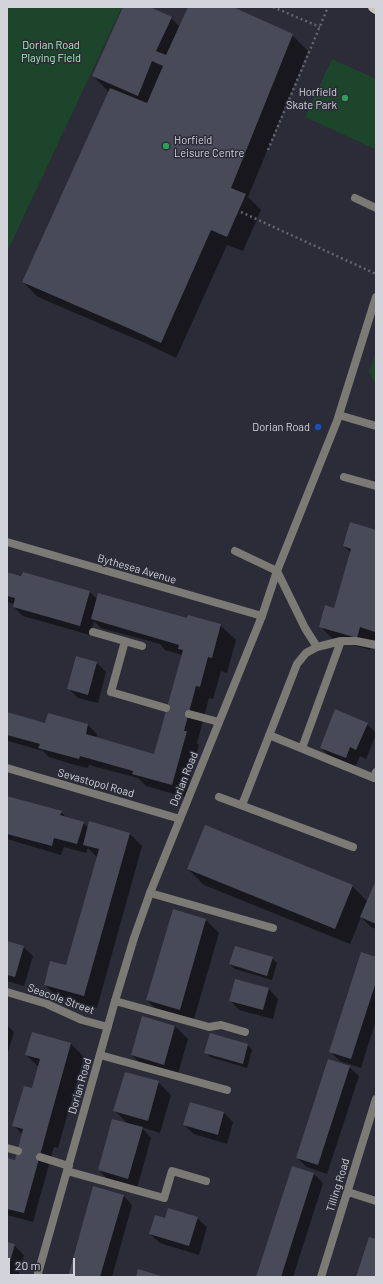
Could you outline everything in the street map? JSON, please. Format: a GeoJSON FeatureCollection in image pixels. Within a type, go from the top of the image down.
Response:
{"type":"FeatureCollection","features":[{"type":"Feature","properties":{"kind":"street"},"geometry":{"type":"LineString","coordinates":[[355,198],[376,208]]}},
{"type":"Feature","properties":{"kind":"street","name":"Dorian Road"},"geometry":{"type":"LineString","coordinates":[[37,1277],[115,1000],[134,938],[150,893],[262,616],[277,571],[339,415],[376,297]]}},
{"type":"Feature","properties":{"kind":"street"},"geometry":{"type":"LineString","coordinates":[[339,415],[376,426]]}},
{"type":"Feature","properties":{"kind":"street"},"geometry":{"type":"LineString","coordinates":[[344,477],[376,486]]}},
{"type":"Feature","properties":{"kind":"street","name":"Bythesea Avenue"},"geometry":{"type":"LineString","coordinates":[[7,542],[262,616]]}},
{"type":"Feature","properties":{"kind":"street"},"geometry":{"type":"LineString","coordinates":[[235,551],[277,571],[305,628],[317,646]]}},
{"type":"Feature","properties":{"kind":"street"},"geometry":{"type":"LineString","coordinates":[[93,632],[142,646]]}},
{"type":"Feature","properties":{"kind":"street"},"geometry":{"type":"LineString","coordinates":[[125,641],[111,692],[166,708]]}},
{"type":"Feature","properties":{"kind":"street"},"geometry":{"type":"LineString","coordinates":[[302,748],[341,641]]}},
{"type":"Feature","properties":{"kind":"street"},"geometry":{"type":"LineString","coordinates":[[242,805],[297,664],[306,653],[317,646],[341,641],[356,641],[376,645]]}},
{"type":"Feature","properties":{"kind":"street"},"geometry":{"type":"LineString","coordinates":[[188,714],[219,722]]}},
{"type":"Feature","properties":{"kind":"street"},"geometry":{"type":"LineString","coordinates":[[269,735],[374,778],[376,772]]}},
{"type":"Feature","properties":{"kind":"street","name":"Sevastopol Road"},"geometry":{"type":"LineString","coordinates":[[7,768],[180,819]]}},
{"type":"Feature","properties":{"kind":"street"},"geometry":{"type":"LineString","coordinates":[[219,796],[353,847]]}},
{"type":"Feature","properties":{"kind":"street"},"geometry":{"type":"LineString","coordinates":[[150,893],[273,928]]}},
{"type":"Feature","properties":{"kind":"street","name":"Seacole Street"},"geometry":{"type":"LineString","coordinates":[[7,992],[48,1004],[82,1020],[108,1027]]}},
{"type":"Feature","properties":{"kind":"street"},"geometry":{"type":"LineString","coordinates":[[115,1000],[209,1027],[221,1025],[245,1032]]}},
{"type":"Feature","properties":{"kind":"street"},"geometry":{"type":"LineString","coordinates":[[100,1055],[226,1090]]}},
{"type":"Feature","properties":{"kind":"street","name":"Tilling Road"},"geometry":{"type":"LineString","coordinates":[[321,1277],[376,1099]]}},
{"type":"Feature","properties":{"kind":"street"},"geometry":{"type":"LineString","coordinates":[[7,1148],[18,1151]]}},
{"type":"Feature","properties":{"kind":"street"},"geometry":{"type":"LineString","coordinates":[[40,1157],[68,1168],[164,1198],[172,1171],[206,1181]]}},
{"type":"Feature","properties":{"kind":"street"},"geometry":{"type":"LineString","coordinates":[[348,1192],[376,1201]]}},
{"type":"Feature","properties":{"kind":"path"},"geometry":{"type":"LineString","coordinates":[[273,7],[320,27]]}},
{"type":"Feature","properties":{"kind":"path"},"geometry":{"type":"LineString","coordinates":[[268,150],[328,7]]}},
{"type":"Feature","properties":{"kind":"path"},"geometry":{"type":"LineString","coordinates":[[241,212],[376,274]]}},
{"type":"Feature","properties":{"kind":"green space","name":"Dorian Road Playing Field"},"geometry":{"type":"Polygon","coordinates":[[[7,7],[122,7],[7,252],[7,7]]]}},
{"type":"Feature","properties":{"kind":"green space","name":"Horfield Skate Park"},"geometry":{"type":"Polygon","coordinates":[[[332,59],[376,79],[375,149],[305,117],[332,59]]]}},
{"type":"Feature","properties":{"kind":"green space"},"geometry":{"type":"Polygon","coordinates":[[[376,350],[376,385],[369,372],[376,350]]]}},
{"type":"Feature","properties":{"kind":"building","name":"Horfield Leisure Centre"},"geometry":{"type":"Polygon","coordinates":[[[123,7],[150,7],[172,17],[156,51],[166,55],[188,7],[233,7],[293,34],[231,188],[246,194],[227,237],[211,230],[161,343],[22,282],[110,88],[147,103],[163,66],[152,61],[138,96],[92,76],[123,7]]]}},
{"type":"Feature","properties":{"kind":"building"},"geometry":{"type":"Polygon","coordinates":[[[350,522],[376,530],[376,629],[375,632],[360,627],[357,638],[319,627],[325,605],[334,608],[351,549],[343,546],[350,522]]]}},
{"type":"Feature","properties":{"kind":"building"},"geometry":{"type":"Polygon","coordinates":[[[7,572],[21,576],[23,572],[90,591],[80,626],[13,607],[15,598],[7,596],[7,572]]]}},
{"type":"Feature","properties":{"kind":"building"},"geometry":{"type":"Polygon","coordinates":[[[98,593],[187,618],[188,615],[221,624],[212,658],[208,657],[200,687],[196,686],[184,731],[187,731],[172,785],[132,774],[133,771],[80,756],[79,759],[38,748],[40,744],[7,735],[7,712],[45,723],[48,713],[88,724],[86,734],[154,754],[183,650],[178,649],[179,645],[91,619],[98,593]]]}},
{"type":"Feature","properties":{"kind":"building"},"geometry":{"type":"Polygon","coordinates":[[[76,656],[97,662],[88,695],[67,689],[76,656]]]}},
{"type":"Feature","properties":{"kind":"building"},"geometry":{"type":"Polygon","coordinates":[[[335,709],[368,723],[356,750],[350,747],[346,758],[320,748],[335,709]]]}},
{"type":"Feature","properties":{"kind":"building"},"geometry":{"type":"Polygon","coordinates":[[[7,796],[62,811],[60,815],[84,822],[77,844],[54,838],[52,846],[7,834],[7,796]]]}},
{"type":"Feature","properties":{"kind":"building"},"geometry":{"type":"Polygon","coordinates":[[[89,821],[130,833],[84,996],[44,985],[50,961],[66,965],[99,849],[83,845],[89,821]]]}},
{"type":"Feature","properties":{"kind":"building"},"geometry":{"type":"Polygon","coordinates":[[[205,825],[353,885],[335,929],[187,869],[205,825]]]}},
{"type":"Feature","properties":{"kind":"building"},"geometry":{"type":"Polygon","coordinates":[[[376,880],[376,924],[360,917],[376,880]]]}},
{"type":"Feature","properties":{"kind":"building"},"geometry":{"type":"Polygon","coordinates":[[[173,909],[206,919],[180,1010],[146,1000],[173,909]]]}},
{"type":"Feature","properties":{"kind":"building"},"geometry":{"type":"Polygon","coordinates":[[[7,941],[24,946],[15,977],[7,975],[7,941]]]}},
{"type":"Feature","properties":{"kind":"building"},"geometry":{"type":"Polygon","coordinates":[[[235,946],[273,957],[267,976],[229,964],[235,946]]]}},
{"type":"Feature","properties":{"kind":"building"},"geometry":{"type":"Polygon","coordinates":[[[361,952],[376,957],[376,982],[351,1059],[329,1052],[361,952]]]}},
{"type":"Feature","properties":{"kind":"building"},"geometry":{"type":"Polygon","coordinates":[[[235,979],[269,988],[263,1010],[229,1001],[235,979]]]}},
{"type":"Feature","properties":{"kind":"building"},"geometry":{"type":"Polygon","coordinates":[[[142,1016],[175,1026],[164,1065],[131,1055],[142,1016]]]}},
{"type":"Feature","properties":{"kind":"building"},"geometry":{"type":"Polygon","coordinates":[[[32,1032],[71,1043],[24,1213],[7,1209],[7,1158],[15,1160],[23,1129],[12,1126],[24,1086],[32,1088],[40,1059],[25,1055],[32,1032]]]}},
{"type":"Feature","properties":{"kind":"building"},"geometry":{"type":"Polygon","coordinates":[[[210,1033],[248,1044],[243,1064],[204,1053],[210,1033]]]}},
{"type":"Feature","properties":{"kind":"building"},"geometry":{"type":"Polygon","coordinates":[[[328,1059],[350,1066],[318,1165],[296,1158],[328,1059]]]}},
{"type":"Feature","properties":{"kind":"building"},"geometry":{"type":"Polygon","coordinates":[[[125,1072],[159,1081],[148,1121],[113,1111],[125,1072]]]}},
{"type":"Feature","properties":{"kind":"building"},"geometry":{"type":"Polygon","coordinates":[[[190,1102],[224,1112],[218,1135],[183,1125],[190,1102]]]}},
{"type":"Feature","properties":{"kind":"building"},"geometry":{"type":"Polygon","coordinates":[[[112,1119],[143,1127],[128,1179],[98,1170],[112,1119]]]}},
{"type":"Feature","properties":{"kind":"building"},"geometry":{"type":"Polygon","coordinates":[[[292,1166],[314,1173],[281,1277],[256,1277],[292,1166]]]}},
{"type":"Feature","properties":{"kind":"building"},"geometry":{"type":"Polygon","coordinates":[[[93,1186],[124,1195],[100,1277],[68,1277],[93,1186]]]}},
{"type":"Feature","properties":{"kind":"building"},"geometry":{"type":"Polygon","coordinates":[[[168,1208],[198,1217],[189,1246],[149,1234],[155,1215],[165,1218],[168,1208]]]}},
{"type":"Feature","properties":{"kind":"building"},"geometry":{"type":"Polygon","coordinates":[[[369,1237],[376,1239],[376,1277],[356,1277],[369,1237]]]}},
{"type":"Feature","properties":{"kind":"building"},"geometry":{"type":"Polygon","coordinates":[[[7,1242],[15,1244],[7,1272],[7,1242]]]}},
{"type":"Feature","properties":{"kind":"building"},"geometry":{"type":"Polygon","coordinates":[[[138,1269],[164,1277],[136,1277],[138,1269]]]}},
{"type":"Feature","properties":{"kind":"place","name":"Horfield Skate Park"},"geometry":{"type":"Point","coordinates":[345,98]}},
{"type":"Feature","properties":{"kind":"place","name":"Horfield Leisure Centre"},"geometry":{"type":"Point","coordinates":[166,146]}},
{"type":"Feature","properties":{"kind":"place","name":"Dorian Road"},"geometry":{"type":"Point","coordinates":[318,427]}}]}
